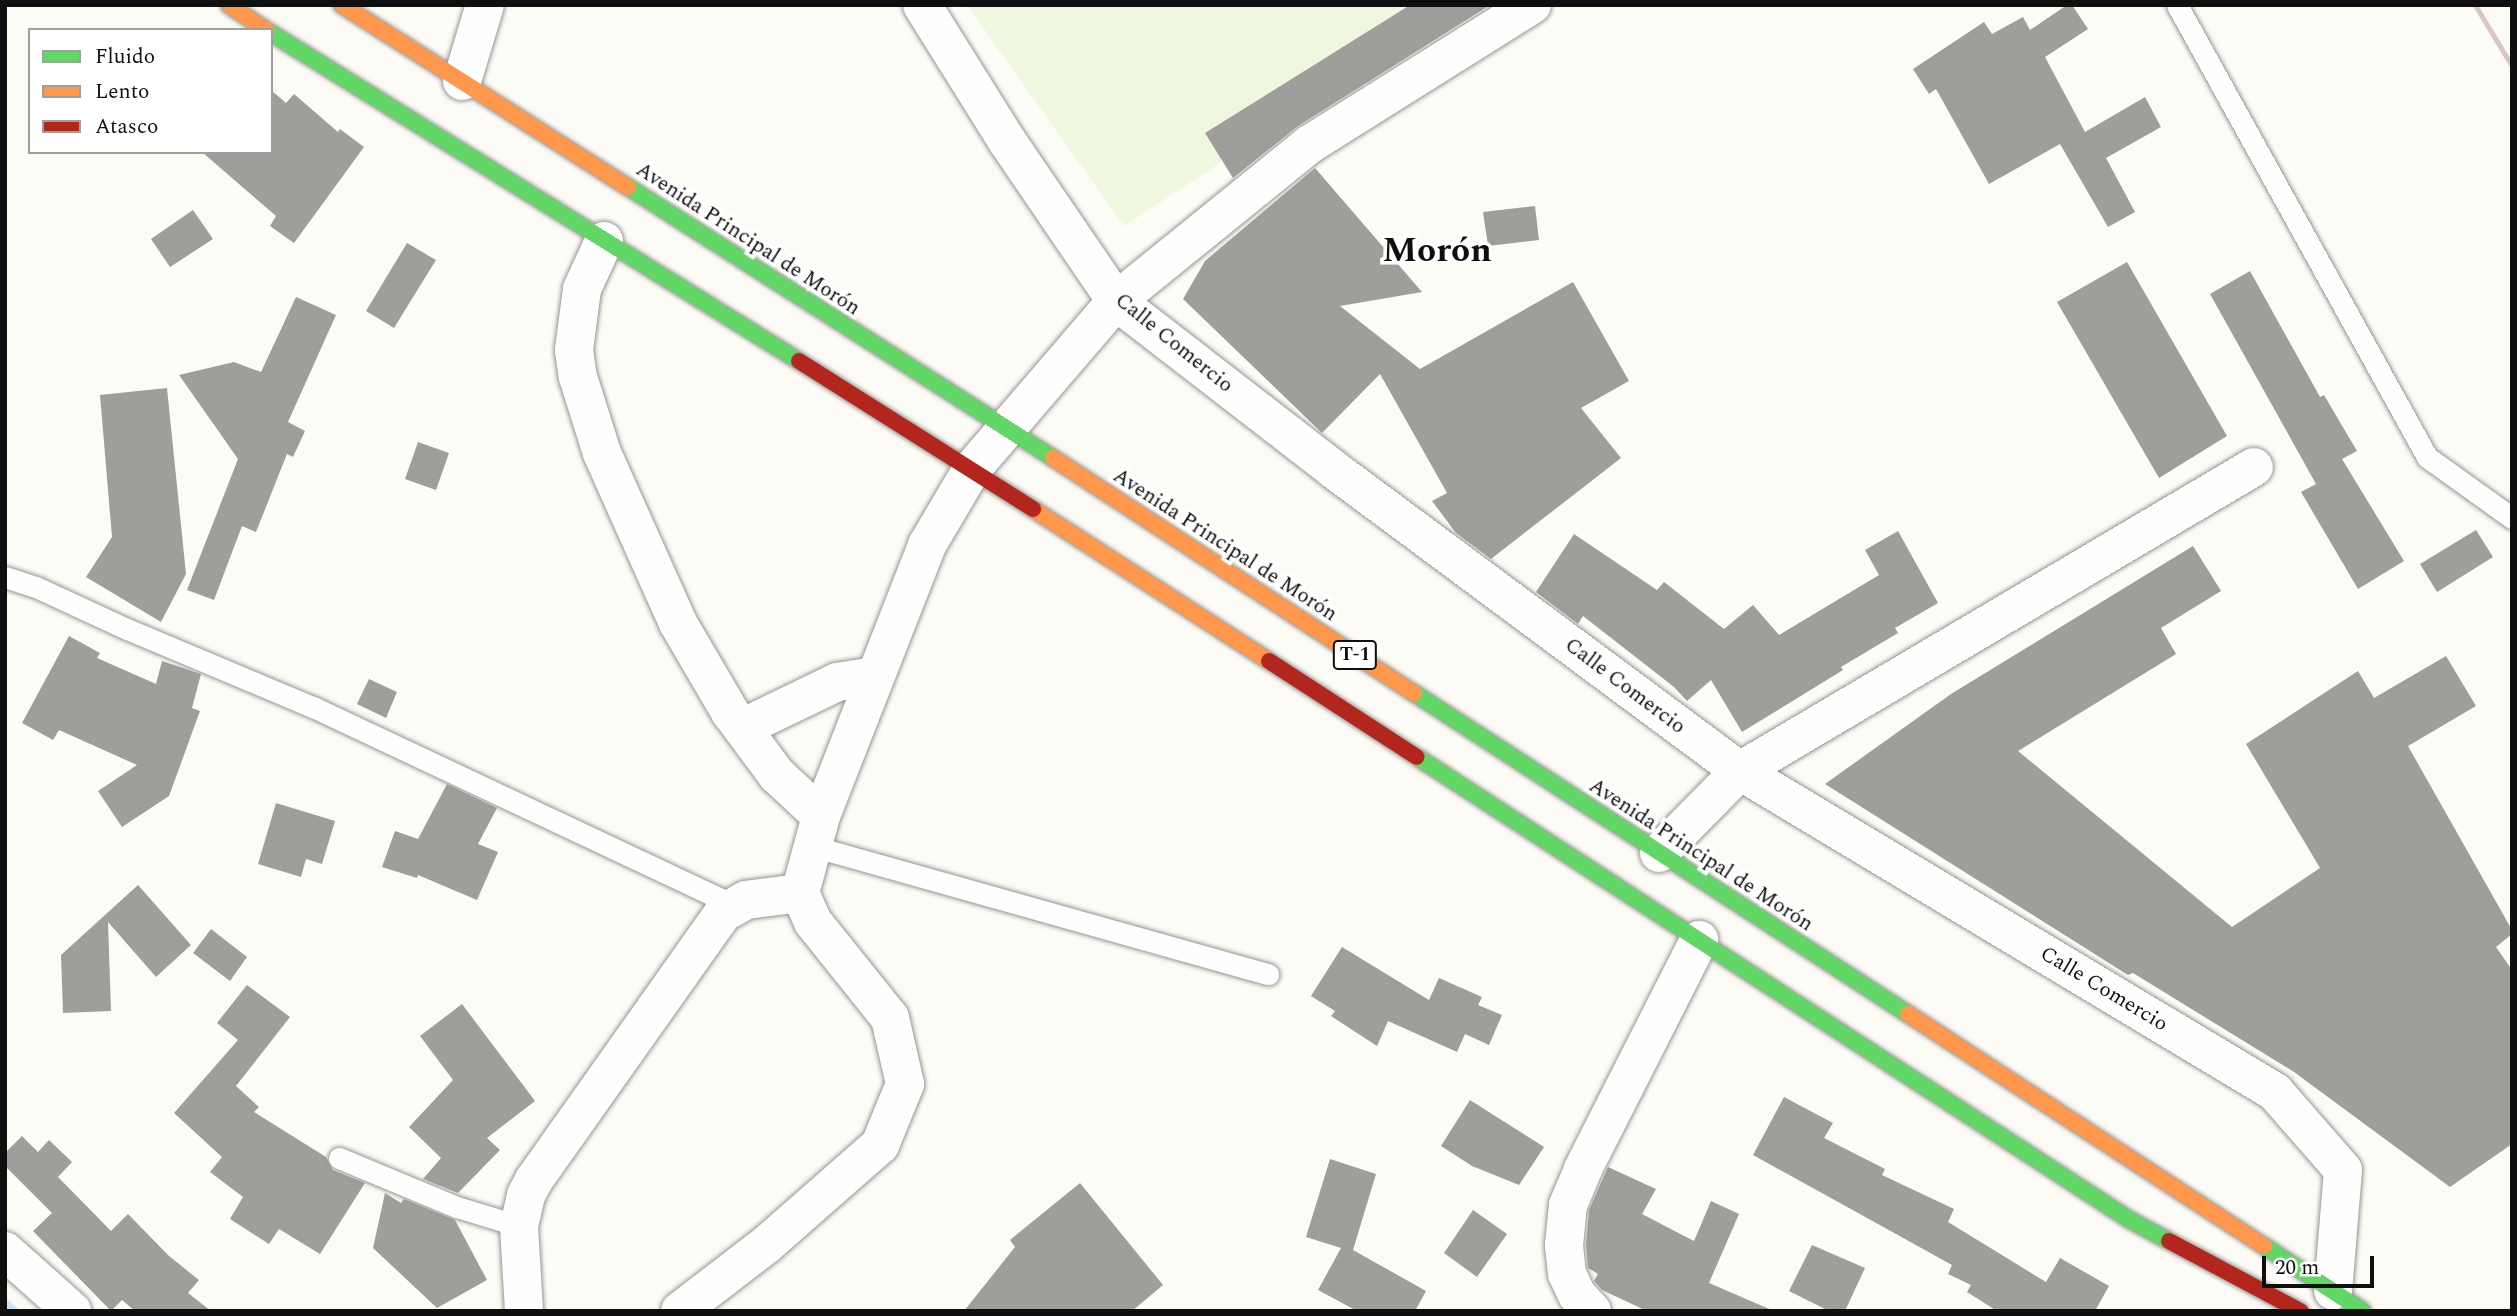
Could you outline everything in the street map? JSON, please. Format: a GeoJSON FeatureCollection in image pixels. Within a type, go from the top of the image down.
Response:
{"type":"FeatureCollection","features":[{"type":"Feature","properties":{"kind":"main road"},"geometry":{"type":"LineString","coordinates":[[229,5],[263,28]]}},
{"type":"Feature","properties":{"kind":"main road","name":"Avenida Principal de Morón"},"geometry":{"type":"LineString","coordinates":[[342,5],[1006,427],[2348,1301]]}},
{"type":"Feature","properties":{"kind":"main road","name":"T-1"},"geometry":{"type":"LineString","coordinates":[[273,34],[972,469],[2130,1220],[2300,1311]]}},
{"type":"Feature","properties":{"kind":"street"},"geometry":{"type":"LineString","coordinates":[[462,81],[485,5]]}},
{"type":"Feature","properties":{"kind":"street","name":"Calle Comercio"},"geometry":{"type":"LineString","coordinates":[[922,5],[1007,141],[1116,301],[1333,469],[1740,771],[2276,1092],[2343,1170],[2348,1301]]}},
{"type":"Feature","properties":{"kind":"street"},"geometry":{"type":"LineString","coordinates":[[680,1311],[765,1245],[880,1145],[905,1084],[890,1018],[813,922],[800,893],[817,831],[927,545],[972,469],[1116,301],[1310,144],[1532,5]]}},
{"type":"Feature","properties":{"kind":"street"},"geometry":{"type":"LineString","coordinates":[[604,241],[578,306],[574,350],[578,377],[602,453],[678,624],[742,728],[817,831]]}},
{"type":"Feature","properties":{"kind":"street"},"geometry":{"type":"LineString","coordinates":[[1658,853],[1740,771],[2254,467]]}},
{"type":"Feature","properties":{"kind":"street"},"geometry":{"type":"LineString","coordinates":[[742,728],[837,682],[875,676]]}},
{"type":"Feature","properties":{"kind":"street"},"geometry":{"type":"LineString","coordinates":[[524,1311],[519,1226],[526,1195],[534,1180],[723,913],[734,905],[760,897],[800,893]]}},
{"type":"Feature","properties":{"kind":"street"},"geometry":{"type":"LineString","coordinates":[[1579,1306],[1567,1274],[1564,1245],[1568,1205],[1574,1187],[1699,940]]}},
{"type":"Feature","properties":{"kind":"street"},"geometry":{"type":"LineString","coordinates":[[5,1251],[72,1311]]}},
{"type":"Feature","properties":{"kind":"lane"},"geometry":{"type":"LineString","coordinates":[[2177,5],[2427,457],[2512,518]]}},
{"type":"Feature","properties":{"kind":"lane"},"geometry":{"type":"LineString","coordinates":[[5,577],[36,587],[127,629],[313,707],[734,905]]}},
{"type":"Feature","properties":{"kind":"lane"},"geometry":{"type":"LineString","coordinates":[[817,831],[1268,974]]}},
{"type":"Feature","properties":{"kind":"lane"},"geometry":{"type":"LineString","coordinates":[[339,1158],[457,1207],[519,1226]]}},
{"type":"Feature","properties":{"kind":"green space"},"geometry":{"type":"Polygon","coordinates":[[[967,5],[1461,5],[1124,226],[967,5]]]}},
{"type":"Feature","properties":{"kind":"building"},"geometry":{"type":"Polygon","coordinates":[[[1410,5],[1490,5],[1298,126],[1233,178],[1205,133],[1410,5]]]}},
{"type":"Feature","properties":{"kind":"building"},"geometry":{"type":"Polygon","coordinates":[[[2067,5],[2072,5],[2088,29],[2045,57],[2085,132],[2145,97],[2161,127],[2106,158],[2135,212],[2108,227],[2060,144],[1989,184],[1936,89],[1929,94],[1913,69],[1984,22],[1992,34],[2023,17],[2030,30],[2067,5]]]}},
{"type":"Feature","properties":{"kind":"building"},"geometry":{"type":"Polygon","coordinates":[[[273,92],[286,103],[294,94],[338,132],[340,129],[364,147],[294,243],[270,226],[276,216],[204,154],[273,154],[273,92]]]}},
{"type":"Feature","properties":{"kind":"building"},"geometry":{"type":"Polygon","coordinates":[[[1315,168],[1422,292],[1340,306],[1420,369],[1573,282],[1629,381],[1581,408],[1621,458],[1491,559],[1456,533],[1432,501],[1447,493],[1380,374],[1322,433],[1183,299],[1205,261],[1315,168]]]}},
{"type":"Feature","properties":{"kind":"building"},"geometry":{"type":"Polygon","coordinates":[[[1535,206],[1539,240],[1488,246],[1483,212],[1535,206]]]}},
{"type":"Feature","properties":{"kind":"building"},"geometry":{"type":"Polygon","coordinates":[[[193,210],[213,239],[170,267],[151,239],[193,210]]]}},
{"type":"Feature","properties":{"kind":"building"},"geometry":{"type":"Polygon","coordinates":[[[407,243],[436,260],[394,328],[366,311],[407,243]]]}},
{"type":"Feature","properties":{"kind":"building"},"geometry":{"type":"Polygon","coordinates":[[[2127,262],[2227,436],[2159,478],[2057,302],[2127,262]]]}},
{"type":"Feature","properties":{"kind":"building"},"geometry":{"type":"Polygon","coordinates":[[[2250,271],[2320,397],[2324,395],[2357,451],[2342,459],[2404,561],[2358,589],[2301,492],[2316,484],[2210,294],[2250,271]]]}},
{"type":"Feature","properties":{"kind":"building"},"geometry":{"type":"Polygon","coordinates":[[[296,297],[336,315],[288,422],[305,431],[293,457],[287,454],[256,532],[242,526],[214,600],[187,590],[238,459],[179,375],[234,362],[261,372],[296,297]]]}},
{"type":"Feature","properties":{"kind":"building"},"geometry":{"type":"Polygon","coordinates":[[[167,388],[186,574],[161,622],[86,577],[112,537],[100,395],[167,388]]]}},
{"type":"Feature","properties":{"kind":"building"},"geometry":{"type":"Polygon","coordinates":[[[418,442],[449,453],[436,490],[405,479],[418,442]]]}},
{"type":"Feature","properties":{"kind":"building"},"geometry":{"type":"Polygon","coordinates":[[[2476,530],[2493,557],[2437,592],[2420,564],[2476,530]]]}},
{"type":"Feature","properties":{"kind":"building"},"geometry":{"type":"Polygon","coordinates":[[[1898,531],[1938,603],[1895,628],[1898,633],[1841,667],[1843,670],[1742,732],[1711,680],[1687,701],[1674,687],[1583,616],[1578,624],[1536,592],[1574,534],[1657,590],[1664,582],[1724,629],[1753,605],[1779,635],[1879,575],[1865,550],[1898,531]]]}},
{"type":"Feature","properties":{"kind":"building"},"geometry":{"type":"Polygon","coordinates":[[[2193,546],[2221,591],[2161,628],[2176,654],[2018,751],[2232,927],[2320,868],[2246,744],[2358,671],[2374,698],[2446,656],[2476,706],[2408,746],[2512,930],[2512,934],[2496,947],[2512,970],[2512,1144],[2450,1187],[2294,1072],[2133,973],[2128,975],[1825,784],[1951,694],[2193,546]]]}},
{"type":"Feature","properties":{"kind":"building"},"geometry":{"type":"Polygon","coordinates":[[[69,636],[100,653],[97,658],[156,684],[162,661],[201,674],[192,708],[200,711],[169,796],[122,827],[98,791],[137,765],[59,730],[53,740],[22,723],[69,636]]]}},
{"type":"Feature","properties":{"kind":"building"},"geometry":{"type":"Polygon","coordinates":[[[369,679],[397,692],[386,718],[357,704],[369,679]]]}},
{"type":"Feature","properties":{"kind":"building"},"geometry":{"type":"Polygon","coordinates":[[[447,784],[497,808],[478,844],[498,852],[477,900],[418,875],[417,878],[382,867],[395,831],[418,839],[447,784]]]}},
{"type":"Feature","properties":{"kind":"building"},"geometry":{"type":"Polygon","coordinates":[[[276,803],[335,821],[322,864],[306,859],[301,877],[258,864],[276,803]]]}},
{"type":"Feature","properties":{"kind":"building"},"geometry":{"type":"Polygon","coordinates":[[[138,885],[191,945],[156,977],[108,922],[111,1011],[63,1013],[61,955],[138,885]]]}},
{"type":"Feature","properties":{"kind":"building"},"geometry":{"type":"Polygon","coordinates":[[[211,929],[247,957],[230,981],[193,953],[211,929]]]}},
{"type":"Feature","properties":{"kind":"building"},"geometry":{"type":"Polygon","coordinates":[[[1342,947],[1429,1000],[1439,978],[1482,997],[1478,1005],[1502,1015],[1489,1045],[1465,1034],[1457,1052],[1388,1021],[1377,1046],[1331,1016],[1335,1011],[1311,996],[1342,947]]]}},
{"type":"Feature","properties":{"kind":"building"},"geometry":{"type":"Polygon","coordinates":[[[247,985],[290,1017],[236,1086],[259,1107],[254,1112],[326,1157],[333,1170],[365,1183],[320,1254],[279,1229],[269,1244],[230,1219],[243,1197],[210,1172],[222,1157],[174,1113],[238,1040],[217,1023],[247,985]]]}},
{"type":"Feature","properties":{"kind":"building"},"geometry":{"type":"Polygon","coordinates":[[[462,1004],[535,1101],[487,1138],[500,1150],[458,1193],[423,1179],[441,1158],[409,1127],[453,1080],[420,1036],[462,1004]]]}},
{"type":"Feature","properties":{"kind":"building"},"geometry":{"type":"Polygon","coordinates":[[[1784,1097],[1833,1123],[1824,1138],[1885,1169],[1882,1175],[1954,1209],[1948,1222],[2046,1282],[2060,1258],[2109,1286],[2095,1311],[1997,1311],[1967,1292],[1971,1285],[1948,1274],[1952,1265],[1753,1155],[1784,1097]]]}},
{"type":"Feature","properties":{"kind":"building"},"geometry":{"type":"Polygon","coordinates":[[[1470,1100],[1544,1147],[1519,1185],[1472,1166],[1441,1146],[1470,1100]]]}},
{"type":"Feature","properties":{"kind":"building"},"geometry":{"type":"Polygon","coordinates":[[[22,1136],[38,1152],[49,1140],[72,1162],[58,1177],[111,1231],[128,1214],[169,1256],[199,1280],[188,1293],[211,1311],[135,1311],[122,1300],[111,1311],[33,1231],[52,1213],[5,1166],[5,1153],[22,1136]]]}},
{"type":"Feature","properties":{"kind":"building"},"geometry":{"type":"Polygon","coordinates":[[[1330,1159],[1376,1174],[1353,1250],[1426,1291],[1415,1311],[1357,1311],[1318,1290],[1341,1248],[1306,1237],[1330,1159]]]}},
{"type":"Feature","properties":{"kind":"building"},"geometry":{"type":"Polygon","coordinates":[[[1608,1167],[1656,1189],[1642,1214],[1694,1241],[1711,1201],[1739,1214],[1709,1283],[1774,1311],[1647,1311],[1602,1290],[1594,1281],[1598,1274],[1588,1268],[1586,1245],[1589,1210],[1608,1167]]]}},
{"type":"Feature","properties":{"kind":"building"},"geometry":{"type":"Polygon","coordinates":[[[1080,1183],[1163,1285],[1132,1311],[964,1311],[1015,1247],[1010,1240],[1080,1183]]]}},
{"type":"Feature","properties":{"kind":"building"},"geometry":{"type":"Polygon","coordinates":[[[385,1193],[401,1203],[404,1199],[455,1220],[487,1280],[437,1308],[373,1248],[385,1193]]]}},
{"type":"Feature","properties":{"kind":"building"},"geometry":{"type":"Polygon","coordinates":[[[1473,1210],[1507,1234],[1477,1277],[1444,1253],[1473,1210]]]}},
{"type":"Feature","properties":{"kind":"building"},"geometry":{"type":"Polygon","coordinates":[[[1812,1245],[1865,1268],[1845,1311],[1829,1311],[1789,1291],[1812,1245]]]}},
{"type":"Feature","properties":{"kind":"waterway"},"geometry":{"type":"LineString","coordinates":[[5,1304],[13,1311]]}},
{"type":"Feature","properties":{"kind":"railway"},"geometry":{"type":"LineString","coordinates":[[2475,5],[2512,66]]}},
{"type":"Feature","properties":{"kind":"traffic: fast"},"geometry":{"type":"LineString","coordinates":[[273,34],[799,361]]}},
{"type":"Feature","properties":{"kind":"traffic: fast"},"geometry":{"type":"LineString","coordinates":[[628,187],[1053,458]]}},
{"type":"Feature","properties":{"kind":"traffic: fast"},"geometry":{"type":"LineString","coordinates":[[1414,693],[1908,1014]]}},
{"type":"Feature","properties":{"kind":"traffic: fast"},"geometry":{"type":"LineString","coordinates":[[1417,757],[2130,1220],[2169,1241]]}},
{"type":"Feature","properties":{"kind":"traffic: fast"},"geometry":{"type":"LineString","coordinates":[[2264,1246],[2363,1311]]}},
{"type":"Feature","properties":{"kind":"traffic: slow"},"geometry":{"type":"LineString","coordinates":[[229,5],[263,28]]}},
{"type":"Feature","properties":{"kind":"traffic: slow"},"geometry":{"type":"LineString","coordinates":[[342,5],[628,187]]}},
{"type":"Feature","properties":{"kind":"traffic: slow"},"geometry":{"type":"LineString","coordinates":[[1053,458],[1414,693]]}},
{"type":"Feature","properties":{"kind":"traffic: slow"},"geometry":{"type":"LineString","coordinates":[[1033,509],[1269,661]]}},
{"type":"Feature","properties":{"kind":"traffic: slow"},"geometry":{"type":"LineString","coordinates":[[1908,1014],[2264,1246]]}},
{"type":"Feature","properties":{"kind":"traffic: jam"},"geometry":{"type":"LineString","coordinates":[[799,361],[1033,509]]}},
{"type":"Feature","properties":{"kind":"traffic: jam"},"geometry":{"type":"LineString","coordinates":[[1269,661],[1417,757]]}},
{"type":"Feature","properties":{"kind":"traffic: jam"},"geometry":{"type":"LineString","coordinates":[[2169,1241],[2300,1311]]}},
{"type":"Feature","properties":{"kind":"district","name":"Morón"},"geometry":{"type":"Point","coordinates":[1437,251]}}]}
